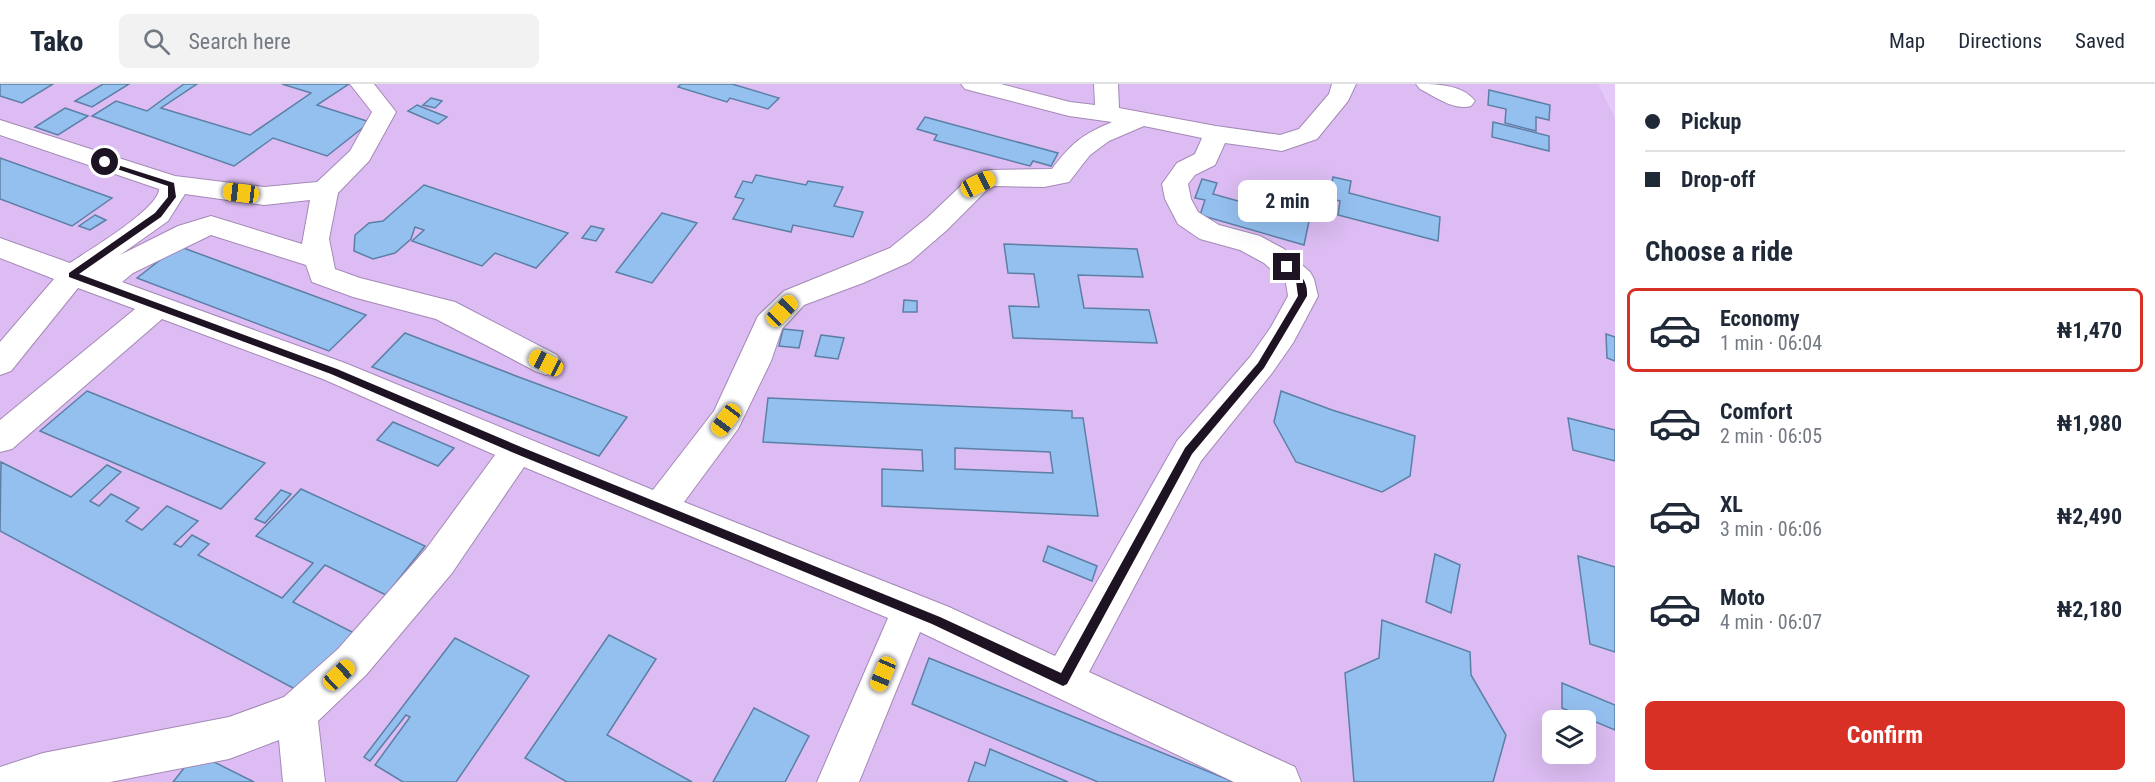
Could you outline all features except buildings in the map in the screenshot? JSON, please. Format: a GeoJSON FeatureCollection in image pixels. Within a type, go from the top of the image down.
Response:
{"type":"FeatureCollection","features":[{"type":"Feature","properties":{"kind":"street"},"geometry":{"type":"LineString","coordinates":[[362,84],[384,112],[360,154],[325,190],[315,239],[322,275],[353,287],[445,310],[546,363]]}},
{"type":"Feature","properties":{"kind":"street"},"geometry":{"type":"LineString","coordinates":[[973,84],[1069,110],[1142,118],[1216,134],[1282,143],[1308,134],[1340,96],[1344,84]]}},
{"type":"Feature","properties":{"kind":"street"},"geometry":{"type":"LineString","coordinates":[[1106,84],[1107,114]]}},
{"type":"Feature","properties":{"kind":"street"},"geometry":{"type":"LineString","coordinates":[[1428,84],[1462,102]]}},
{"type":"Feature","properties":{"kind":"street"},"geometry":{"type":"LineString","coordinates":[[660,508],[726,420],[755,361],[769,324],[794,298],[900,255],[937,224],[978,184],[990,178],[1044,179],[1060,176],[1081,149],[1100,136],[1142,118]]}},
{"type":"Feature","properties":{"kind":"street"},"geometry":{"type":"LineString","coordinates":[[0,127],[172,184],[264,196],[325,190]]}},
{"type":"Feature","properties":{"kind":"street"},"geometry":{"type":"LineString","coordinates":[[1063,680],[1189,451],[1261,365],[1303,296],[1300,279],[1274,256],[1250,243],[1210,232],[1188,218],[1178,199],[1175,184],[1186,169],[1206,159],[1216,134]]}},
{"type":"Feature","properties":{"kind":"street"},"geometry":{"type":"LineString","coordinates":[[0,363],[158,215],[172,197],[172,184]]}},
{"type":"Feature","properties":{"kind":"street"},"geometry":{"type":"LineString","coordinates":[[86,280],[123,266],[188,233],[210,225],[319,259]]}},
{"type":"Feature","properties":{"kind":"street"},"geometry":{"type":"LineString","coordinates":[[0,248],[334,371],[517,450],[910,610],[1280,782]]}},
{"type":"Feature","properties":{"kind":"street"},"geometry":{"type":"LineString","coordinates":[[0,439],[158,306]]}},
{"type":"Feature","properties":{"kind":"street"},"geometry":{"type":"LineString","coordinates":[[15,782],[43,774],[229,738],[297,713],[352,662],[439,561],[517,450]]}},
{"type":"Feature","properties":{"kind":"street"},"geometry":{"type":"LineString","coordinates":[[838,782],[910,610]]}},
{"type":"Feature","properties":{"kind":"street"},"geometry":{"type":"LineString","coordinates":[[297,713],[304,782]]}},
{"type":"Feature","properties":{"kind":"shaded area"},"geometry":{"type":"Polygon","coordinates":[[[0,84],[1598,84],[1615,118],[1615,782],[0,782],[0,84]]]}},
{"type":"Feature","properties":{"kind":"route"},"geometry":{"type":"LineString","coordinates":[[105,162],[172,184],[172,197],[158,215],[72,275],[334,371],[517,450],[936,621],[1063,680],[1189,451],[1261,365],[1282,334],[1303,296],[1300,279],[1287,267]]}}]}
